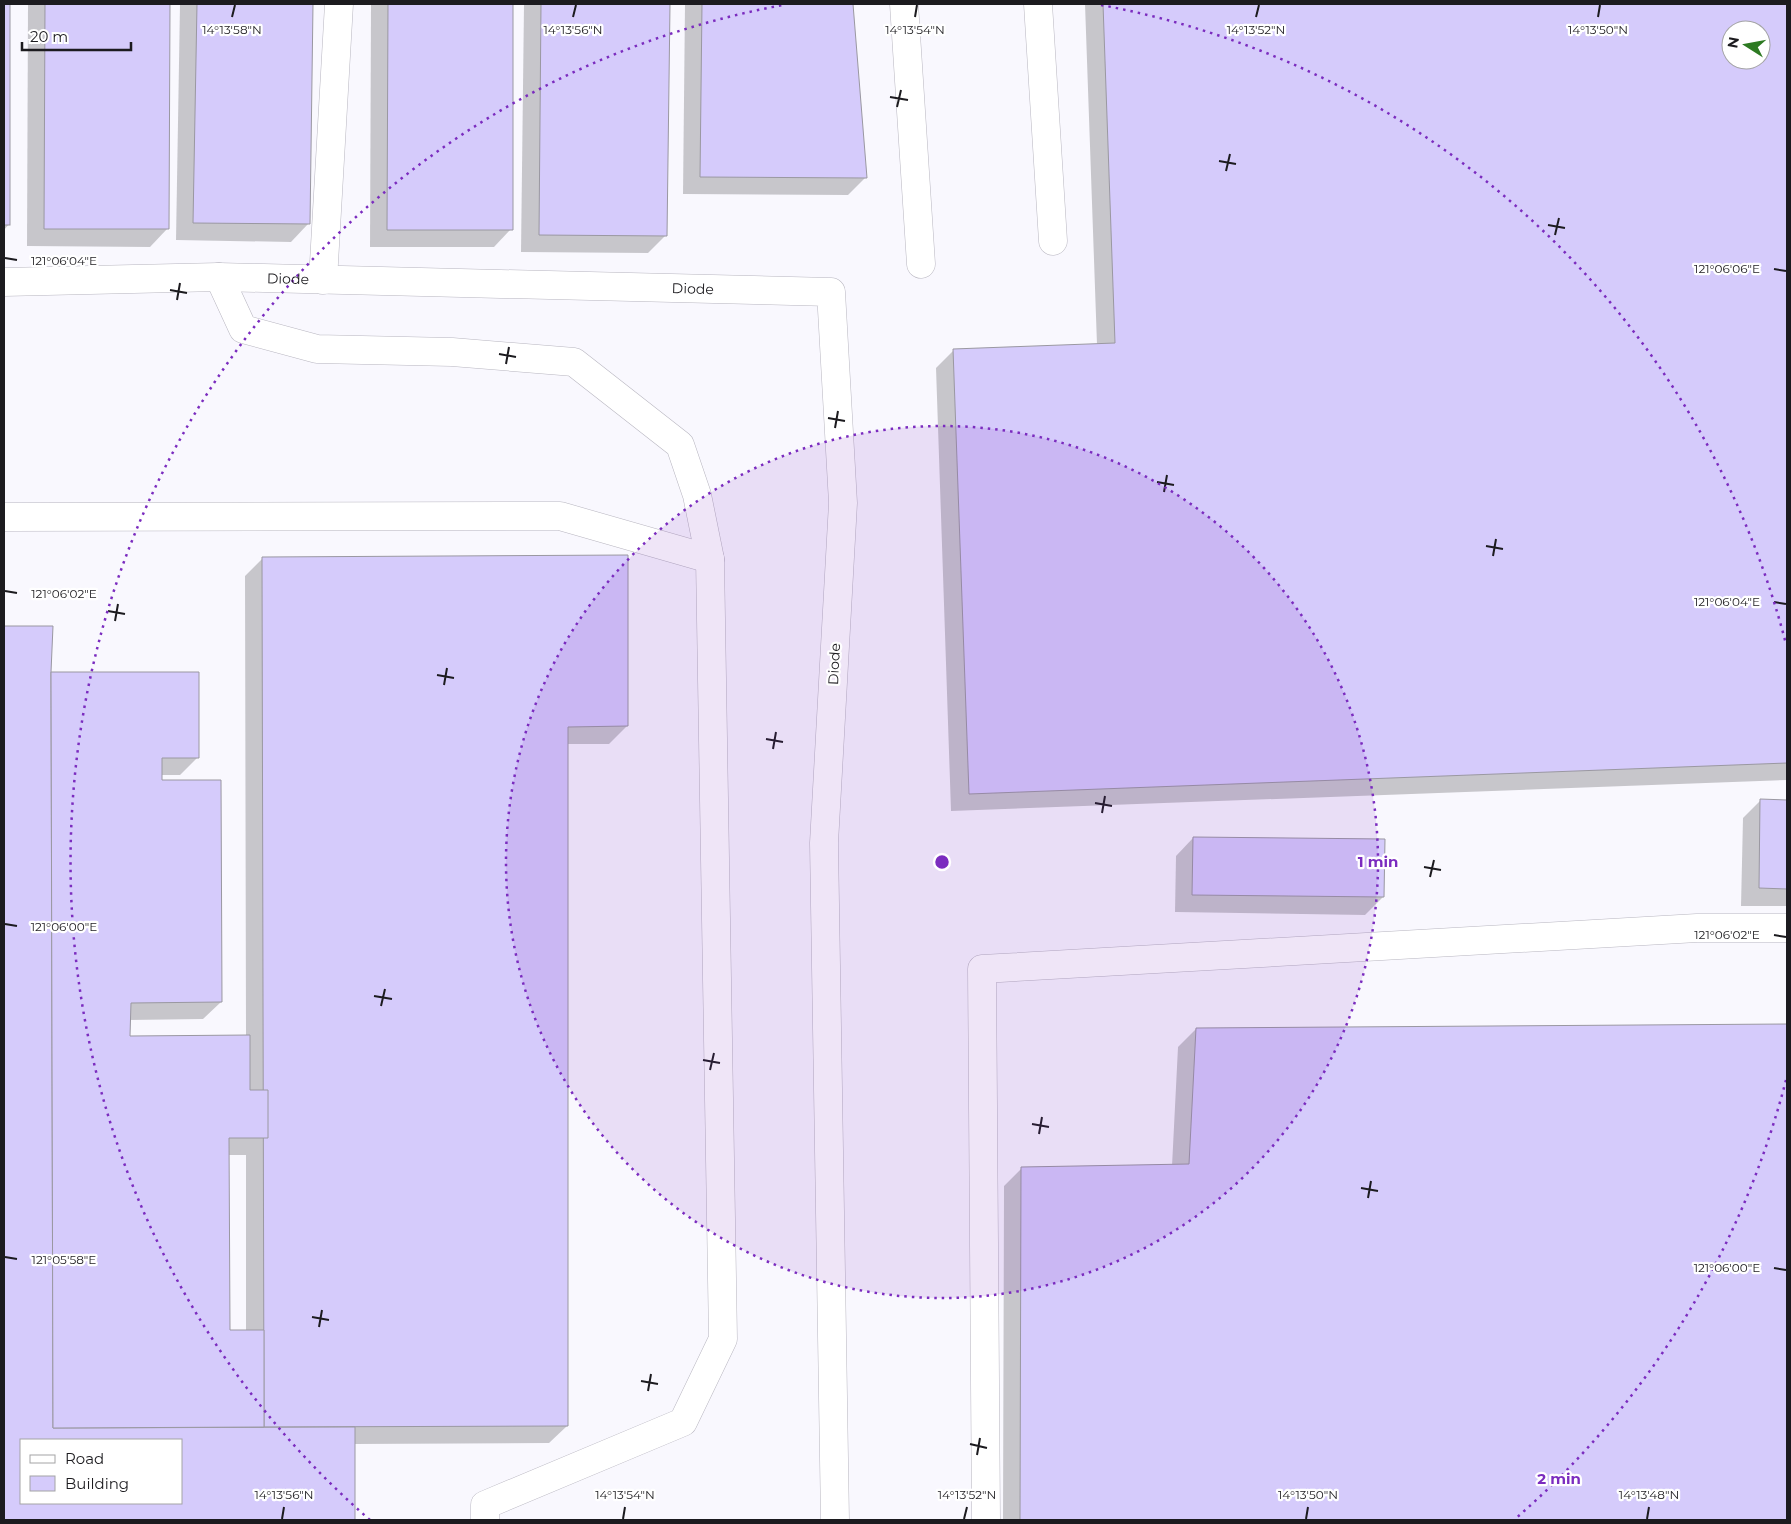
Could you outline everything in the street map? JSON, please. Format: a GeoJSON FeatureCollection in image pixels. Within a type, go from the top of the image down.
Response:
{"type":"FeatureCollection","features":[{"type":"Feature","properties":{"kind":"street"},"geometry":{"type":"LineString","coordinates":[[323,280],[339,4]]}},
{"type":"Feature","properties":{"kind":"street"},"geometry":{"type":"LineString","coordinates":[[904,4],[921,264]]}},
{"type":"Feature","properties":{"kind":"street"},"geometry":{"type":"LineString","coordinates":[[1038,4],[1053,241]]}},
{"type":"Feature","properties":{"kind":"street"},"geometry":{"type":"LineString","coordinates":[[219,278],[243,329],[318,349],[452,352],[574,362],[680,445],[697,495],[710,559],[723,1339],[683,1422],[485,1504],[484,1520]]}},
{"type":"Feature","properties":{"kind":"street","name":"Diode"},"geometry":{"type":"LineString","coordinates":[[4,282],[219,278],[831,292],[843,503],[824,843],[835,1520]]}},
{"type":"Feature","properties":{"kind":"street"},"geometry":{"type":"LineString","coordinates":[[4,517],[560,516],[710,559]]}},
{"type":"Feature","properties":{"kind":"street"},"geometry":{"type":"LineString","coordinates":[[986,1520],[982,969],[1697,928],[1787,928]]}},
{"type":"Feature","properties":{"kind":"building"},"geometry":{"type":"Polygon","coordinates":[[[4,4],[10,4],[10,225],[4,225],[4,4]]]}},
{"type":"Feature","properties":{"kind":"building"},"geometry":{"type":"Polygon","coordinates":[[[45,4],[170,4],[169,229],[44,229],[45,4]]]}},
{"type":"Feature","properties":{"kind":"building"},"geometry":{"type":"Polygon","coordinates":[[[197,4],[313,4],[310,224],[193,223],[197,4]]]}},
{"type":"Feature","properties":{"kind":"building"},"geometry":{"type":"Polygon","coordinates":[[[388,4],[513,4],[513,230],[387,230],[388,4]]]}},
{"type":"Feature","properties":{"kind":"building"},"geometry":{"type":"Polygon","coordinates":[[[541,4],[670,4],[667,236],[539,235],[541,4]]]}},
{"type":"Feature","properties":{"kind":"building"},"geometry":{"type":"Polygon","coordinates":[[[702,4],[853,4],[867,178],[700,177],[702,4]]]}},
{"type":"Feature","properties":{"kind":"building"},"geometry":{"type":"Polygon","coordinates":[[[1103,4],[1787,4],[1787,763],[969,794],[953,349],[1115,343],[1103,4]]]}},
{"type":"Feature","properties":{"kind":"building"},"geometry":{"type":"Polygon","coordinates":[[[628,555],[628,726],[568,727],[568,1426],[264,1427],[262,557],[628,555]]]}},
{"type":"Feature","properties":{"kind":"building"},"geometry":{"type":"Polygon","coordinates":[[[4,626],[53,626],[51,672],[53,1428],[355,1427],[355,1520],[4,1520],[4,626]]]}},
{"type":"Feature","properties":{"kind":"building"},"geometry":{"type":"Polygon","coordinates":[[[51,672],[199,672],[199,758],[162,758],[162,780],[221,780],[222,1002],[131,1003],[130,1036],[250,1035],[250,1090],[268,1090],[268,1138],[229,1138],[230,1330],[264,1330],[264,1427],[53,1428],[51,672]]]}},
{"type":"Feature","properties":{"kind":"building"},"geometry":{"type":"Polygon","coordinates":[[[1760,799],[1787,800],[1787,889],[1759,888],[1760,799]]]}},
{"type":"Feature","properties":{"kind":"building"},"geometry":{"type":"Polygon","coordinates":[[[1193,837],[1385,839],[1384,897],[1192,895],[1193,837]]]}},
{"type":"Feature","properties":{"kind":"building"},"geometry":{"type":"Polygon","coordinates":[[[1787,1024],[1787,1520],[1020,1520],[1021,1167],[1189,1164],[1196,1028],[1787,1024]]]}}]}
